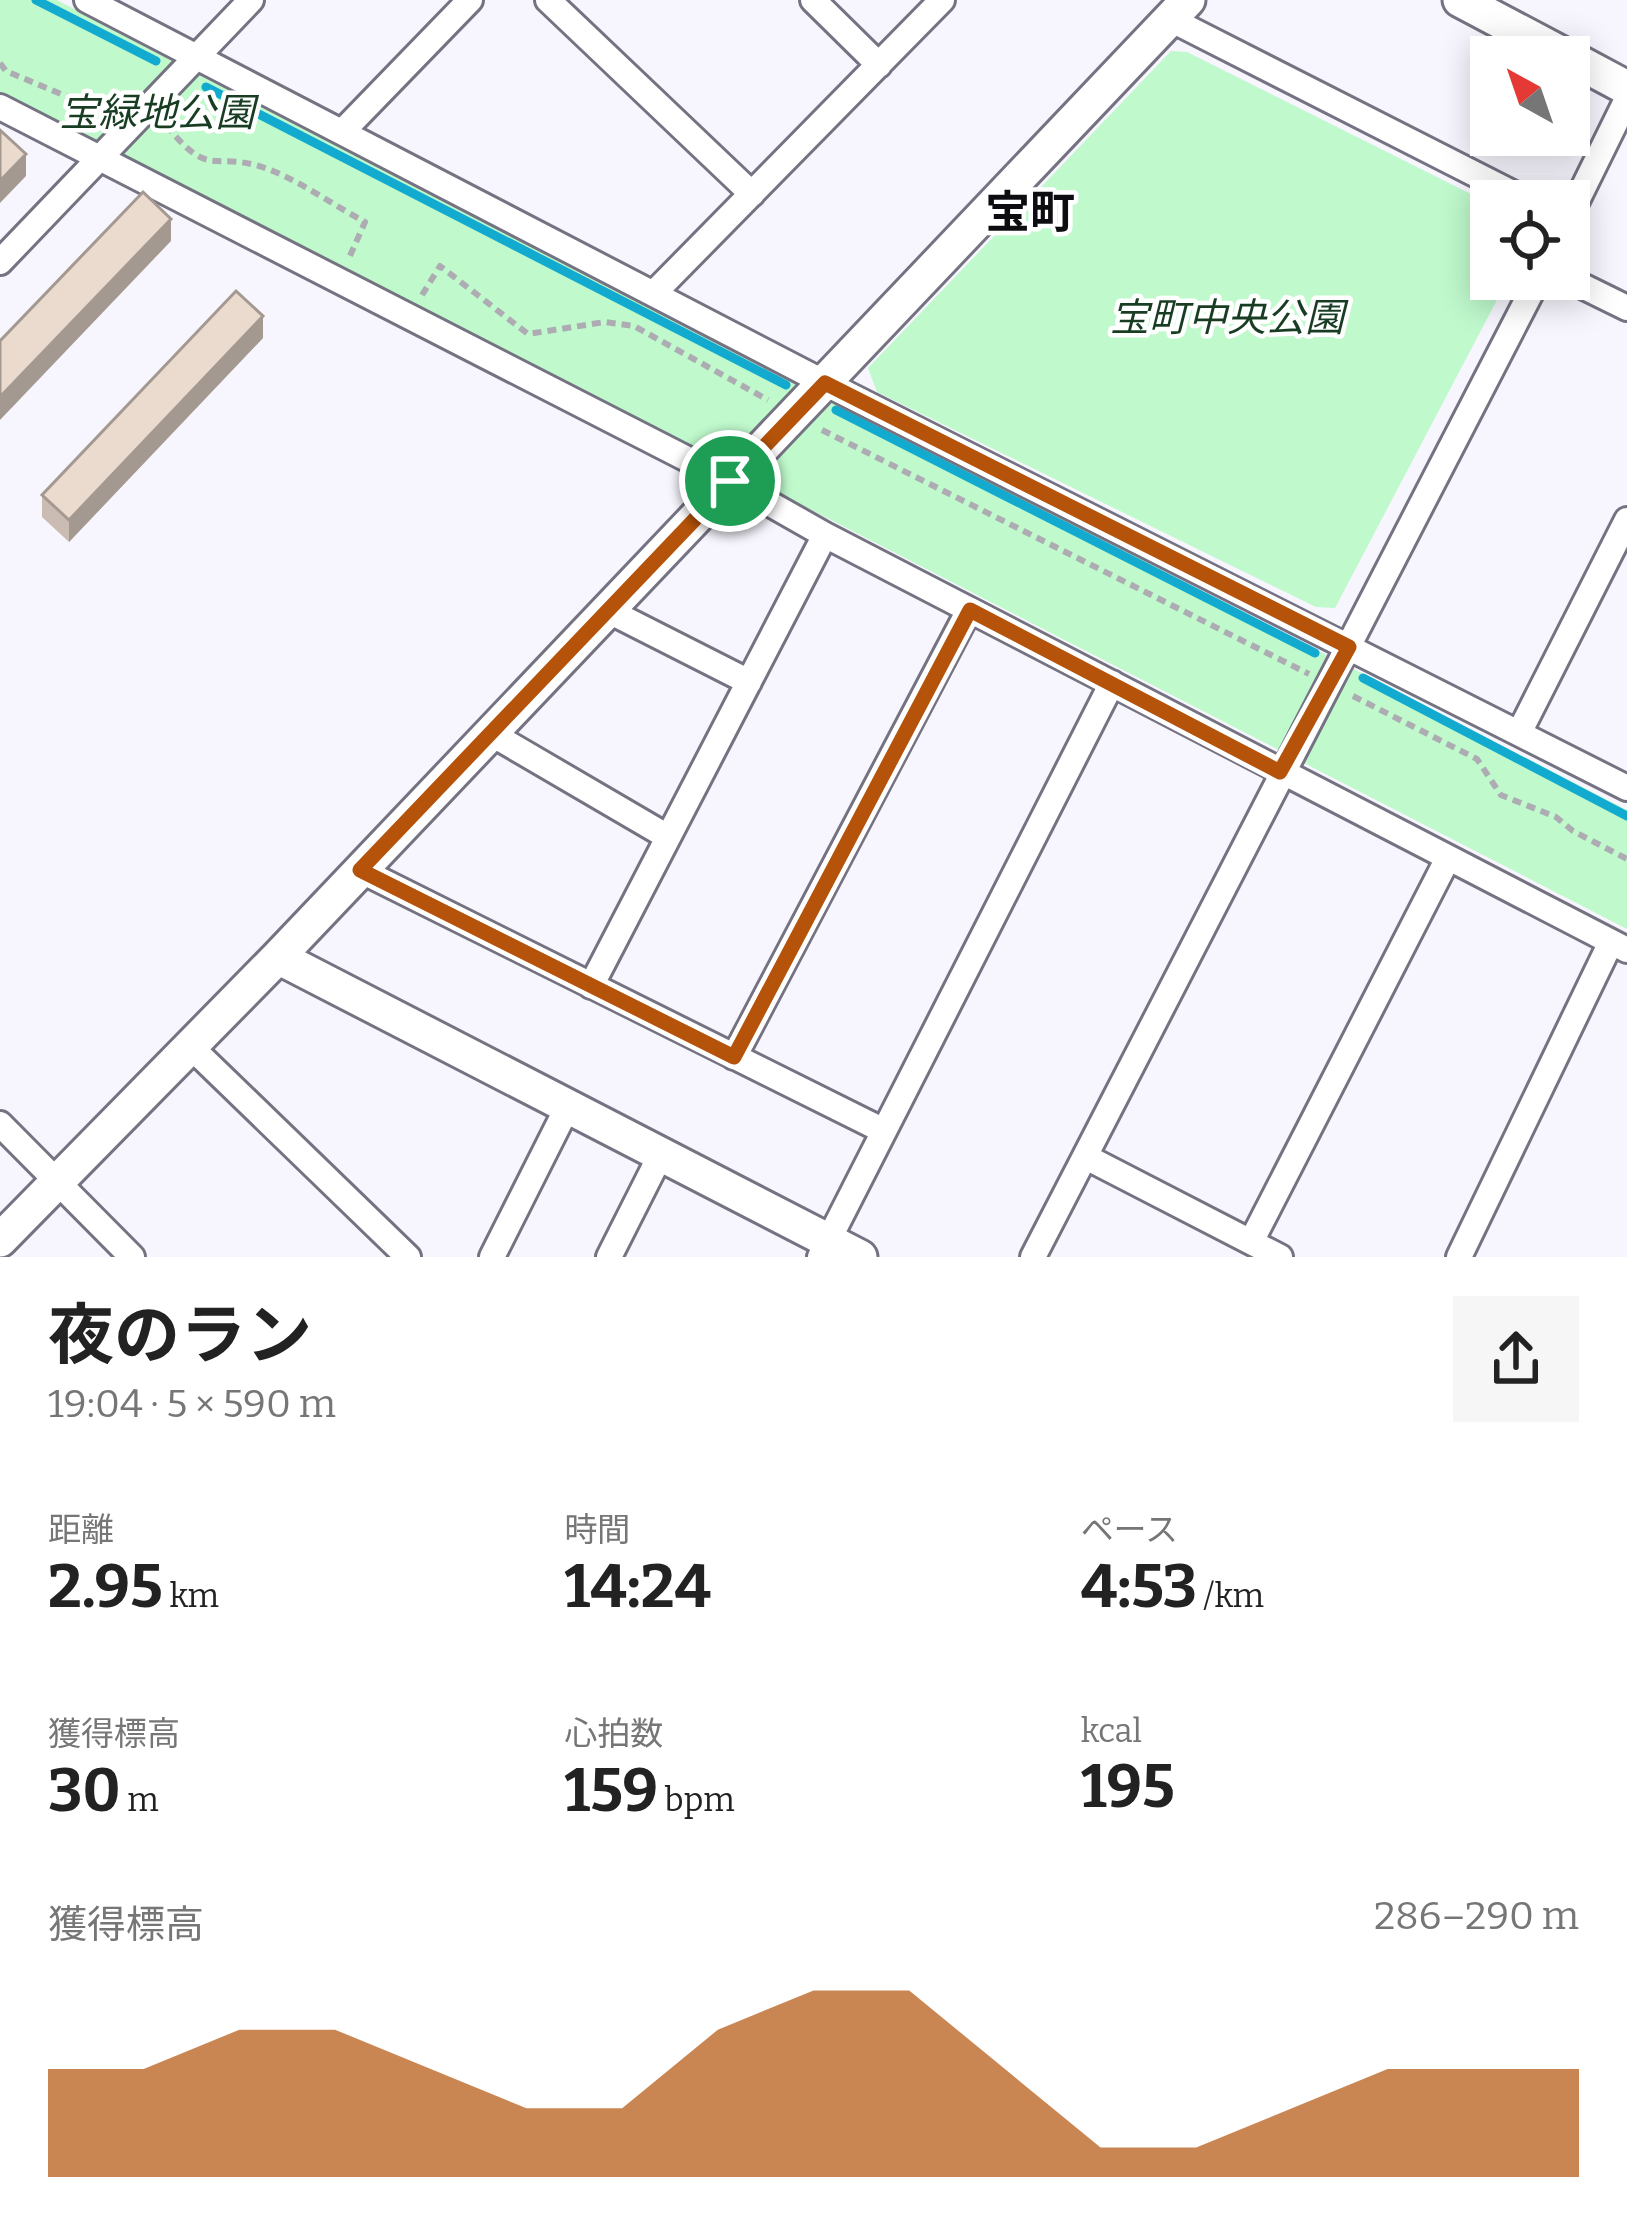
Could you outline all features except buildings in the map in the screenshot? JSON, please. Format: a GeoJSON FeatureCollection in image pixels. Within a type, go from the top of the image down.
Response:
{"type":"FeatureCollection","features":[{"type":"Feature","properties":{"kind":"street"},"geometry":{"type":"LineString","coordinates":[[87,0],[117,6],[198,57],[825,383],[1627,788]]}},
{"type":"Feature","properties":{"kind":"street"},"geometry":{"type":"LineString","coordinates":[[0,262],[251,0]]}},
{"type":"Feature","properties":{"kind":"street"},"geometry":{"type":"LineString","coordinates":[[343,131],[470,0]]}},
{"type":"Feature","properties":{"kind":"street"},"geometry":{"type":"LineString","coordinates":[[548,0],[752,194]]}},
{"type":"Feature","properties":{"kind":"street"},"geometry":{"type":"LineString","coordinates":[[813,0],[879,64]]}},
{"type":"Feature","properties":{"kind":"street"},"geometry":{"type":"LineString","coordinates":[[654,293],[941,0]]}},
{"type":"Feature","properties":{"kind":"street"},"geometry":{"type":"LineString","coordinates":[[1460,0],[1529,36]]}},
{"type":"Feature","properties":{"kind":"street"},"geometry":{"type":"LineString","coordinates":[[0,1240],[278,957],[1179,10],[1490,180]]}},
{"type":"Feature","properties":{"kind":"street"},"geometry":{"type":"LineString","coordinates":[[1590,68],[1627,88]]}},
{"type":"Feature","properties":{"kind":"street"},"geometry":{"type":"LineString","coordinates":[[1587,180],[1627,99]]}},
{"type":"Feature","properties":{"kind":"street"},"geometry":{"type":"LineString","coordinates":[[0,107],[730,481],[825,535],[1619,946],[1459,1257]]}},
{"type":"Feature","properties":{"kind":"street"},"geometry":{"type":"LineString","coordinates":[[1590,290],[1627,308]]}},
{"type":"Feature","properties":{"kind":"street"},"geometry":{"type":"LineString","coordinates":[[1034,1257],[1527,300]]}},
{"type":"Feature","properties":{"kind":"street"},"geometry":{"type":"LineString","coordinates":[[1519,733],[1627,520]]}},
{"type":"Feature","properties":{"kind":"street"},"geometry":{"type":"LineString","coordinates":[[591,986],[825,535]]}},
{"type":"Feature","properties":{"kind":"street"},"geometry":{"type":"LineString","coordinates":[[608,610],[749,682]]}},
{"type":"Feature","properties":{"kind":"street"},"geometry":{"type":"LineString","coordinates":[[734,1057],[970,610]]}},
{"type":"Feature","properties":{"kind":"street"},"geometry":{"type":"LineString","coordinates":[[824,1249],[1112,683]]}},
{"type":"Feature","properties":{"kind":"street"},"geometry":{"type":"LineString","coordinates":[[490,733],[668,837]]}},
{"type":"Feature","properties":{"kind":"street"},"geometry":{"type":"LineString","coordinates":[[1251,1242],[1448,858]]}},
{"type":"Feature","properties":{"kind":"street"},"geometry":{"type":"LineString","coordinates":[[360,870],[884,1131]]}},
{"type":"Feature","properties":{"kind":"street"},"geometry":{"type":"LineString","coordinates":[[278,957],[661,1154],[824,1249],[860,1257]]}},
{"type":"Feature","properties":{"kind":"street"},"geometry":{"type":"LineString","coordinates":[[190,1046],[408,1257]]}},
{"type":"Feature","properties":{"kind":"street"},"geometry":{"type":"LineString","coordinates":[[492,1257],[568,1106]]}},
{"type":"Feature","properties":{"kind":"street"},"geometry":{"type":"LineString","coordinates":[[0,1124],[133,1257]]}},
{"type":"Feature","properties":{"kind":"street"},"geometry":{"type":"LineString","coordinates":[[609,1257],[661,1154]]}},
{"type":"Feature","properties":{"kind":"street"},"geometry":{"type":"LineString","coordinates":[[1086,1157],[1280,1257]]}},
{"type":"Feature","properties":{"kind":"green space","name":"宝緑地公園"},"geometry":{"type":"Polygon","coordinates":[[[0,0],[57,0],[1627,810],[1627,929],[0,93],[0,0]]]}},
{"type":"Feature","properties":{"kind":"green space","name":"宝町中央公園"},"geometry":{"type":"Polygon","coordinates":[[[1171,51],[1187,52],[1470,194],[1470,300],[1497,300],[1335,608],[1316,607],[877,392],[868,368],[1171,51]]]}},
{"type":"Feature","properties":{"kind":"waterway"},"geometry":{"type":"LineString","coordinates":[[36,0],[156,61]]}},
{"type":"Feature","properties":{"kind":"waterway"},"geometry":{"type":"LineString","coordinates":[[206,87],[786,385]]}},
{"type":"Feature","properties":{"kind":"waterway"},"geometry":{"type":"LineString","coordinates":[[836,410],[1315,653]]}},
{"type":"Feature","properties":{"kind":"waterway"},"geometry":{"type":"LineString","coordinates":[[1363,678],[1627,816]]}},
{"type":"Feature","properties":{"kind":"district","name":"宝町"},"geometry":{"type":"Point","coordinates":[1030,213]}},
{"type":"Feature","properties":{"kind":"route"},"geometry":{"type":"LineString","coordinates":[[825,383],[1349,647],[1280,772],[970,610],[734,1057],[360,870],[730,481],[825,383]]}}]}
